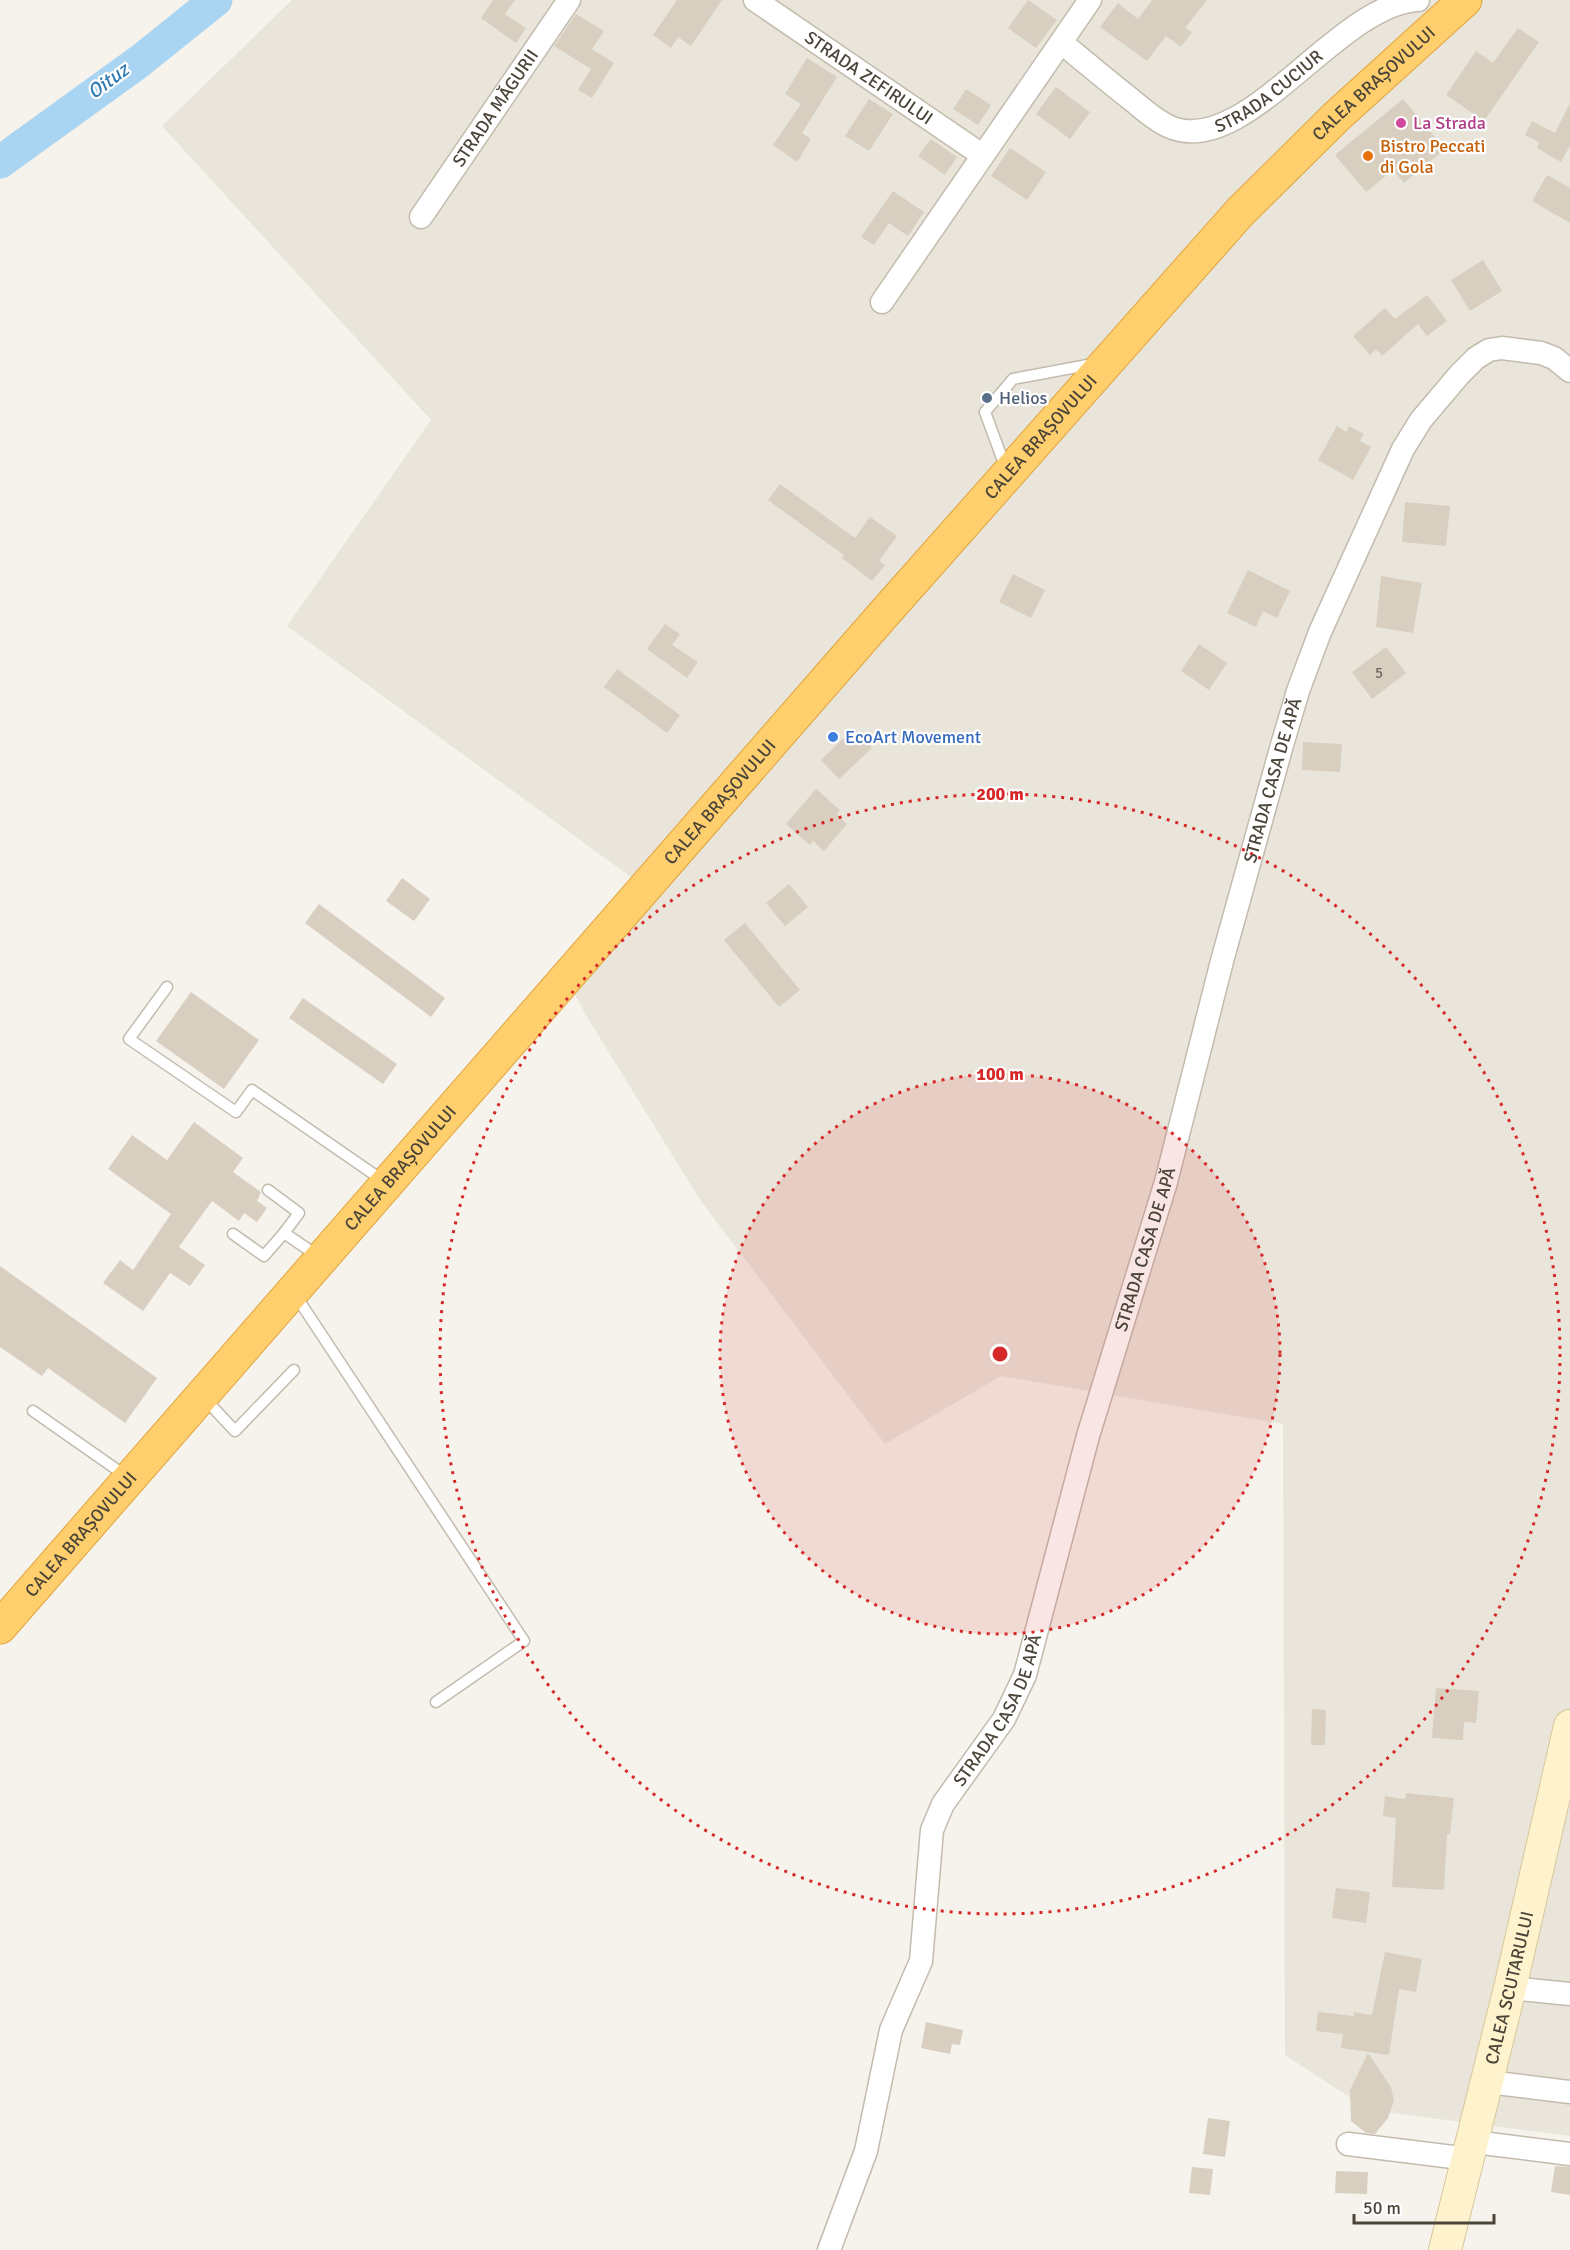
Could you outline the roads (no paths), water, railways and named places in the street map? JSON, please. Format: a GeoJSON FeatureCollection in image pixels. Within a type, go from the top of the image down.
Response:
{"type":"FeatureCollection","features":[{"type":"Feature","properties":{"kind":"highway","name":"CALEA BRAȘOVULUI"},"geometry":{"type":"LineString","coordinates":[[0,1627],[1008,474],[1240,212],[1337,116],[1457,7]]}},
{"type":"Feature","properties":{"kind":"main road","name":"CALEA SCUTARULUI"},"geometry":{"type":"LineString","coordinates":[[1445,2250],[1488,2082],[1570,1726]]}},
{"type":"Feature","properties":{"kind":"street","name":"STRADA MĂGURII"},"geometry":{"type":"LineString","coordinates":[[421,217],[569,0]]}},
{"type":"Feature","properties":{"kind":"street","name":"STRADA ZEFIRULUI"},"geometry":{"type":"LineString","coordinates":[[754,0],[982,155]]}},
{"type":"Feature","properties":{"kind":"street"},"geometry":{"type":"LineString","coordinates":[[882,302],[1090,0]]}},
{"type":"Feature","properties":{"kind":"street","name":"STRADA CUCIUR"},"geometry":{"type":"LineString","coordinates":[[1062,43],[1150,115],[1169,127],[1192,132],[1214,127],[1252,107],[1281,87],[1345,33],[1373,15],[1396,4],[1418,0],[1457,7]]}},
{"type":"Feature","properties":{"kind":"street","name":"STRADA CASA DE APĂ"},"geometry":{"type":"LineString","coordinates":[[829,2250],[866,2151],[891,2030],[921,1961],[932,1830],[943,1804],[1004,1719],[1025,1675],[1088,1436],[1166,1182],[1222,961],[1279,756],[1298,692],[1320,632],[1403,449],[1421,420],[1459,375],[1476,358],[1489,350],[1502,348],[1541,352],[1554,358],[1570,371]]}},
{"type":"Feature","properties":{"kind":"street"},"geometry":{"type":"LineString","coordinates":[[1510,1988],[1570,1994]]}},
{"type":"Feature","properties":{"kind":"street"},"geometry":{"type":"LineString","coordinates":[[1488,2082],[1570,2092]]}},
{"type":"Feature","properties":{"kind":"street"},"geometry":{"type":"LineString","coordinates":[[1348,2144],[1570,2154]]}},
{"type":"Feature","properties":{"kind":"lane"},"geometry":{"type":"LineString","coordinates":[[1008,474],[985,412],[1013,379],[1108,362]]}},
{"type":"Feature","properties":{"kind":"lane"},"geometry":{"type":"LineString","coordinates":[[167,987],[129,1039],[236,1112],[252,1090],[388,1184]]}},
{"type":"Feature","properties":{"kind":"lane"},"geometry":{"type":"LineString","coordinates":[[233,1233],[264,1256],[284,1233],[299,1213],[268,1190]]}},
{"type":"Feature","properties":{"kind":"lane"},"geometry":{"type":"LineString","coordinates":[[284,1233],[323,1259]]}},
{"type":"Feature","properties":{"kind":"lane"},"geometry":{"type":"LineString","coordinates":[[294,1293],[524,1641],[436,1702]]}},
{"type":"Feature","properties":{"kind":"lane"},"geometry":{"type":"LineString","coordinates":[[202,1397],[236,1431],[294,1370]]}},
{"type":"Feature","properties":{"kind":"lane"},"geometry":{"type":"LineString","coordinates":[[33,1411],[131,1478]]}},
{"type":"Feature","properties":{"kind":"waterway","name":"Oituz"},"geometry":{"type":"LineString","coordinates":[[0,162],[140,61],[216,0]]}},
{"type":"Feature","properties":{"kind":"place","name":"La Strada"},"geometry":{"type":"Point","coordinates":[1401,123]}},
{"type":"Feature","properties":{"kind":"place","name":"Bistro Peccati di Gola"},"geometry":{"type":"Point","coordinates":[1368,156]}},
{"type":"Feature","properties":{"kind":"place","name":"Helios"},"geometry":{"type":"Point","coordinates":[987,398]}},
{"type":"Feature","properties":{"kind":"place","name":"EcoArt Movement"},"geometry":{"type":"Point","coordinates":[833,737]}}]}
